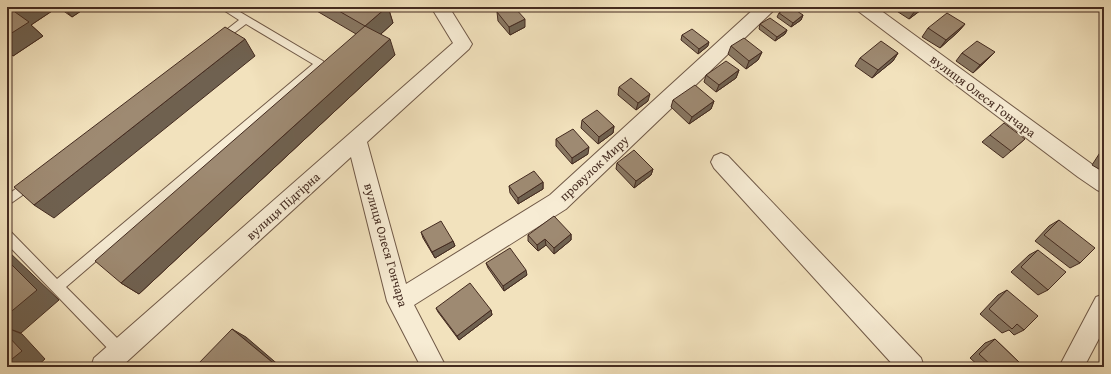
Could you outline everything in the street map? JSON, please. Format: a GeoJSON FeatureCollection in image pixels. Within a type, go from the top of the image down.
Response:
{"type":"FeatureCollection","features":[{"type":"Feature","properties":{"kind":"street","name":"вулиця Підгірна"},"geometry":{"type":"LineString","coordinates":[[103,367],[357,141],[463,44],[440,7]]}},
{"type":"Feature","properties":{"kind":"street","name":"провулок Миру"},"geometry":{"type":"LineString","coordinates":[[399,301],[558,202],[767,7]]}},
{"type":"Feature","properties":{"kind":"street","name":"вулиця Олеся Гончара"},"geometry":{"type":"LineString","coordinates":[[864,7],[1085,172],[1104,184]]}},
{"type":"Feature","properties":{"kind":"street","name":"вулиця Олеся Гончара"},"geometry":{"type":"LineString","coordinates":[[357,141],[399,301],[434,367]]}},
{"type":"Feature","properties":{"kind":"street"},"geometry":{"type":"LineString","coordinates":[[721,162],[912,367]]}},
{"type":"Feature","properties":{"kind":"street"},"geometry":{"type":"LineString","coordinates":[[1071,367],[1104,305]]}},
{"type":"Feature","properties":{"kind":"lane"},"geometry":{"type":"LineString","coordinates":[[57,287],[320,64],[228,9],[231,7]]}},
{"type":"Feature","properties":{"kind":"lane"},"geometry":{"type":"LineString","coordinates":[[208,48],[245,20]]}},
{"type":"Feature","properties":{"kind":"lane"},"geometry":{"type":"LineString","coordinates":[[7,201],[38,178]]}},
{"type":"Feature","properties":{"kind":"lane"},"geometry":{"type":"LineString","coordinates":[[7,236],[120,351]]}},
{"type":"Feature","properties":{"kind":"building"},"geometry":{"type":"Polygon","coordinates":[[[7,7],[23,7],[15,12],[29,22],[7,36],[7,7]]]}},
{"type":"Feature","properties":{"kind":"building"},"geometry":{"type":"Polygon","coordinates":[[[332,7],[387,7],[365,26],[332,7]]]}},
{"type":"Feature","properties":{"kind":"building"},"geometry":{"type":"Polygon","coordinates":[[[509,7],[514,7],[525,19],[509,27],[497,12],[509,7]]]}},
{"type":"Feature","properties":{"kind":"building"},"geometry":{"type":"Polygon","coordinates":[[[788,7],[791,7],[803,15],[793,23],[779,13],[788,7]]]}},
{"type":"Feature","properties":{"kind":"building"},"geometry":{"type":"Polygon","coordinates":[[[909,7],[919,7],[915,11],[909,7]]]}},
{"type":"Feature","properties":{"kind":"building"},"geometry":{"type":"Polygon","coordinates":[[[947,13],[965,24],[946,40],[928,28],[947,13]]]}},
{"type":"Feature","properties":{"kind":"building"},"geometry":{"type":"Polygon","coordinates":[[[770,18],[787,30],[777,37],[760,24],[770,18]]]}},
{"type":"Feature","properties":{"kind":"building"},"geometry":{"type":"Polygon","coordinates":[[[365,26],[390,39],[121,283],[95,261],[365,26]]]}},
{"type":"Feature","properties":{"kind":"building"},"geometry":{"type":"Polygon","coordinates":[[[225,27],[245,39],[34,205],[14,187],[225,27]]]}},
{"type":"Feature","properties":{"kind":"building"},"geometry":{"type":"Polygon","coordinates":[[[692,29],[709,42],[699,49],[682,35],[692,29]]]}},
{"type":"Feature","properties":{"kind":"building"},"geometry":{"type":"Polygon","coordinates":[[[744,38],[762,52],[749,61],[731,46],[744,38]]]}},
{"type":"Feature","properties":{"kind":"building"},"geometry":{"type":"Polygon","coordinates":[[[881,41],[898,53],[878,70],[860,58],[881,41]]]}},
{"type":"Feature","properties":{"kind":"building"},"geometry":{"type":"Polygon","coordinates":[[[977,41],[995,52],[980,65],[962,53],[977,41]]]}},
{"type":"Feature","properties":{"kind":"building"},"geometry":{"type":"Polygon","coordinates":[[[726,61],[739,70],[719,85],[706,75],[726,61]]]}},
{"type":"Feature","properties":{"kind":"building"},"geometry":{"type":"Polygon","coordinates":[[[631,78],[650,94],[638,103],[619,87],[631,78]]]}},
{"type":"Feature","properties":{"kind":"building"},"geometry":{"type":"Polygon","coordinates":[[[695,85],[714,101],[692,117],[673,100],[695,85]]]}},
{"type":"Feature","properties":{"kind":"building"},"geometry":{"type":"Polygon","coordinates":[[[597,110],[614,126],[599,137],[582,120],[597,110]]]}},
{"type":"Feature","properties":{"kind":"building"},"geometry":{"type":"Polygon","coordinates":[[[1004,123],[1025,139],[1011,151],[990,135],[1004,123]]]}},
{"type":"Feature","properties":{"kind":"building"},"geometry":{"type":"Polygon","coordinates":[[[573,129],[589,147],[572,158],[556,139],[573,129]]]}},
{"type":"Feature","properties":{"kind":"building"},"geometry":{"type":"Polygon","coordinates":[[[634,150],[653,169],[636,181],[617,163],[634,150]]]}},
{"type":"Feature","properties":{"kind":"building"},"geometry":{"type":"Polygon","coordinates":[[[534,171],[543,182],[518,198],[509,186],[534,171]]]}},
{"type":"Feature","properties":{"kind":"building"},"geometry":{"type":"Polygon","coordinates":[[[554,216],[571,234],[554,248],[545,239],[537,245],[528,235],[554,216]]]}},
{"type":"Feature","properties":{"kind":"building"},"geometry":{"type":"Polygon","coordinates":[[[1059,220],[1095,248],[1080,263],[1044,235],[1059,220]]]}},
{"type":"Feature","properties":{"kind":"building"},"geometry":{"type":"Polygon","coordinates":[[[441,221],[453,241],[432,252],[421,232],[441,221]]]}},
{"type":"Feature","properties":{"kind":"building"},"geometry":{"type":"Polygon","coordinates":[[[510,248],[526,270],[503,286],[486,263],[510,248]]]}},
{"type":"Feature","properties":{"kind":"building"},"geometry":{"type":"Polygon","coordinates":[[[1038,250],[1066,272],[1048,290],[1021,267],[1038,250]]]}},
{"type":"Feature","properties":{"kind":"building"},"geometry":{"type":"Polygon","coordinates":[[[7,260],[37,290],[7,315],[7,260]]]}},
{"type":"Feature","properties":{"kind":"building"},"geometry":{"type":"Polygon","coordinates":[[[470,283],[491,310],[457,336],[436,308],[470,283]]]}},
{"type":"Feature","properties":{"kind":"building"},"geometry":{"type":"Polygon","coordinates":[[[1007,290],[1038,316],[1024,330],[1017,324],[1012,329],[989,309],[1007,290]]]}},
{"type":"Feature","properties":{"kind":"building"},"geometry":{"type":"Polygon","coordinates":[[[232,329],[278,367],[200,367],[197,365],[232,329]]]}},
{"type":"Feature","properties":{"kind":"building"},"geometry":{"type":"Polygon","coordinates":[[[7,335],[22,351],[7,363],[7,335]]]}},
{"type":"Feature","properties":{"kind":"building"},"geometry":{"type":"Polygon","coordinates":[[[995,339],[1024,367],[993,367],[979,354],[995,339]]]}}]}
